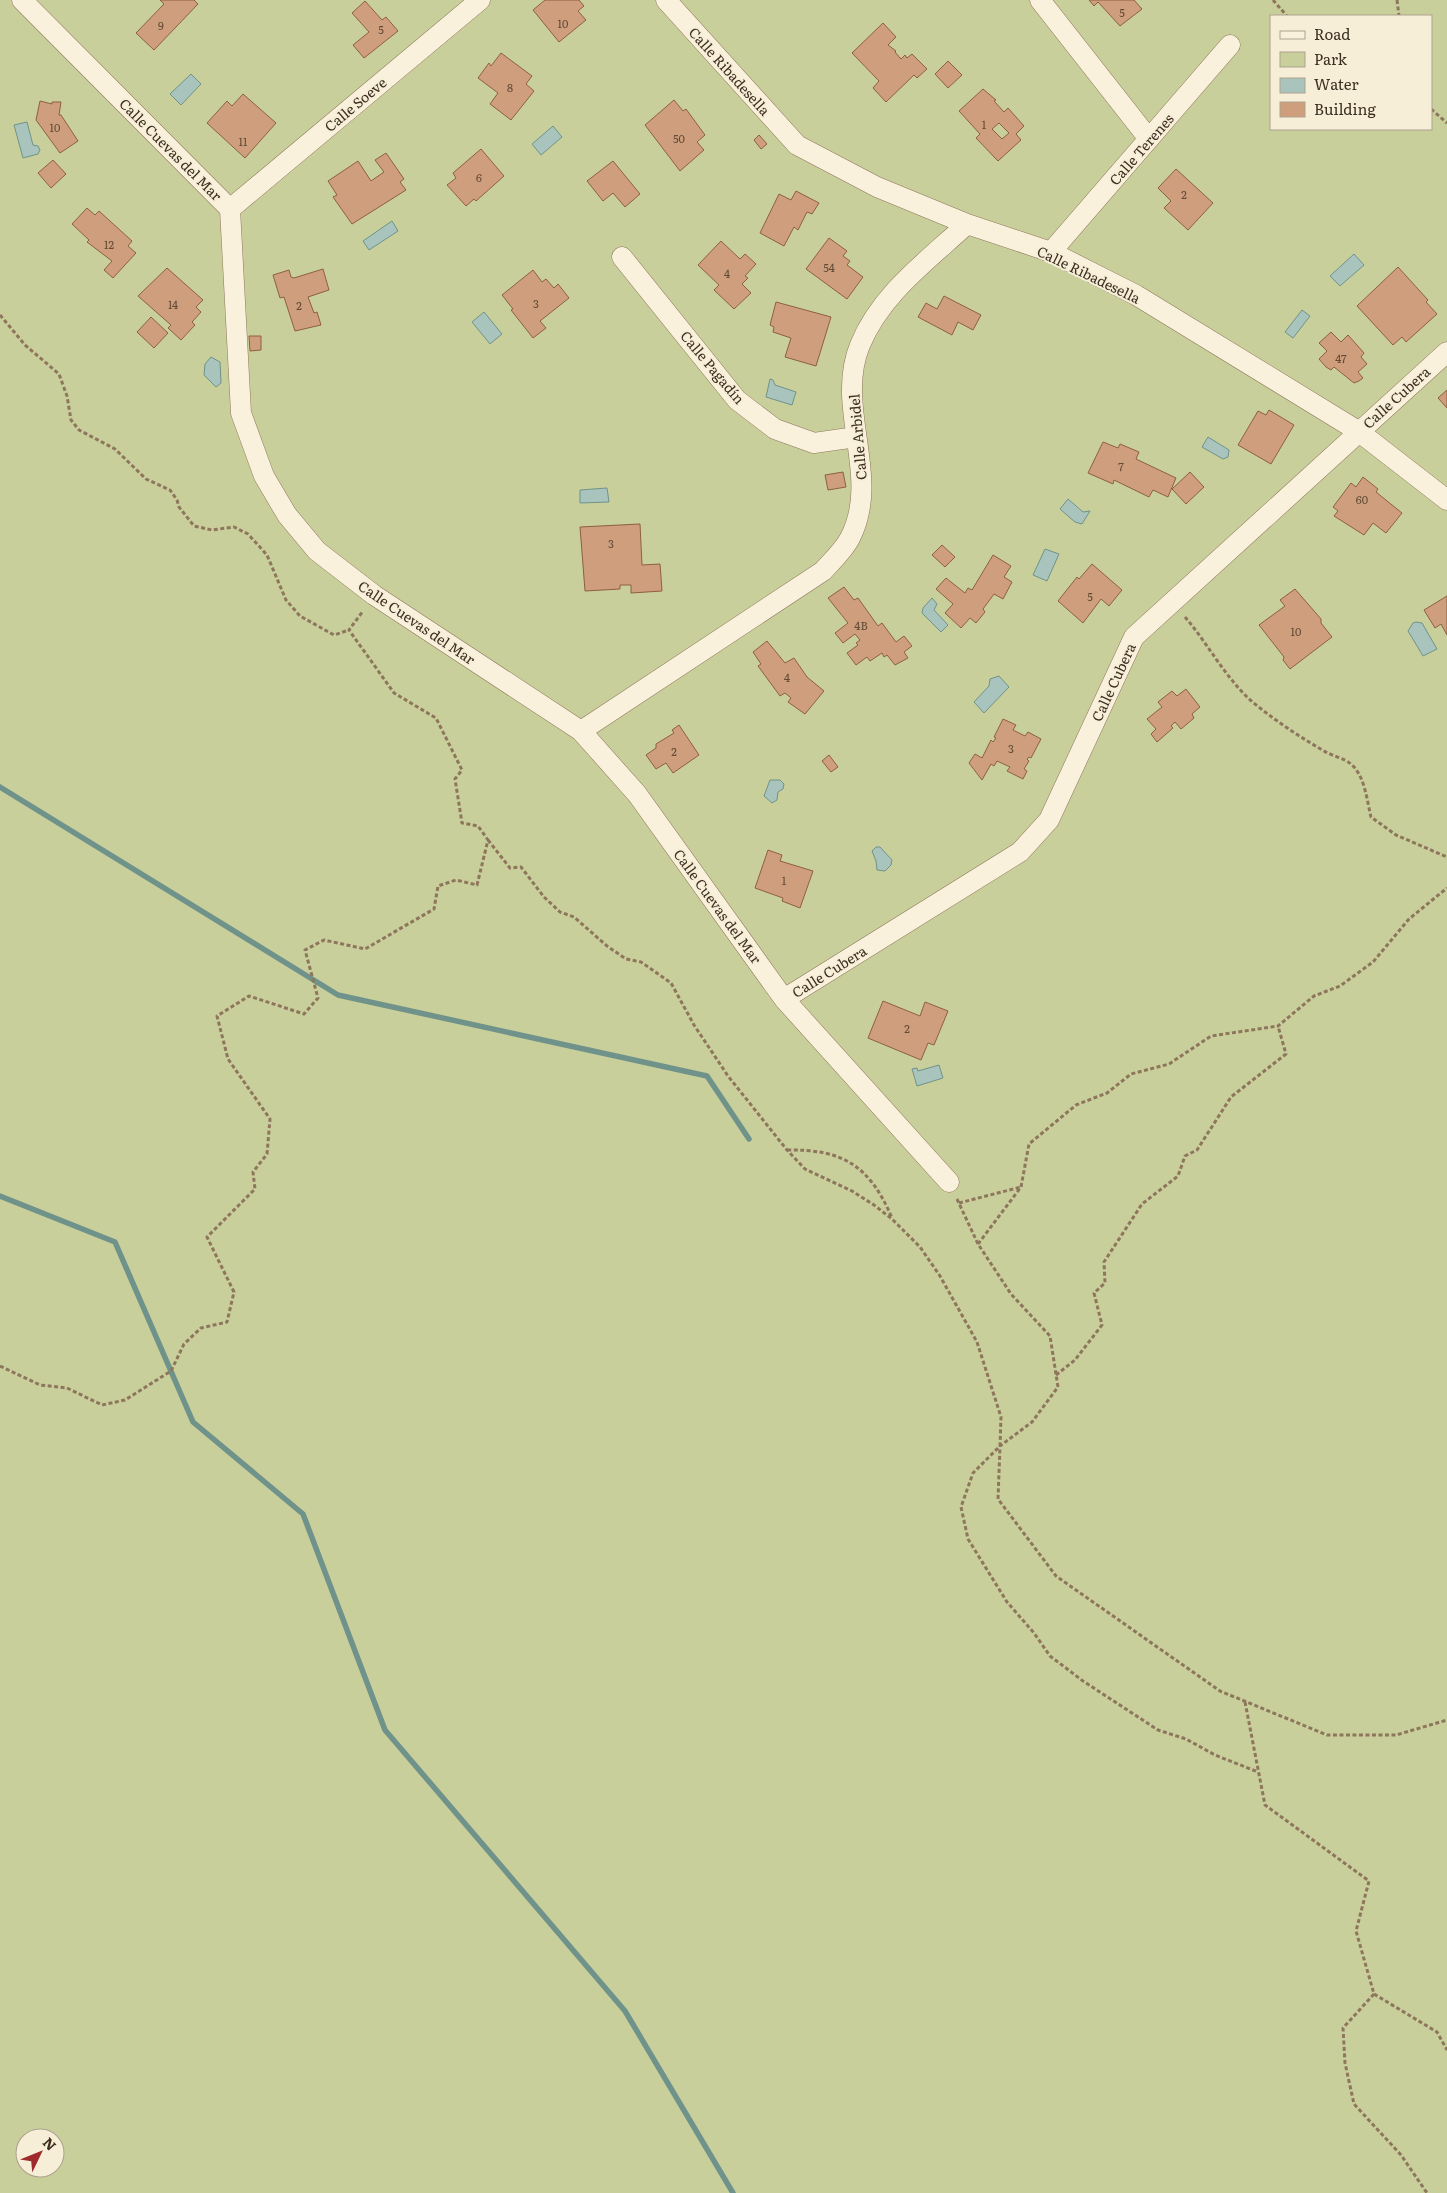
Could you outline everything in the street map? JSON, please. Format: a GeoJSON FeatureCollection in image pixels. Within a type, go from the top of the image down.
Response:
{"type":"FeatureCollection","features":[{"type":"Feature","properties":{"kind":"street","name":"Calle Cuevas del Mar"},"geometry":{"type":"LineString","coordinates":[[22,0],[230,208],[241,413],[264,476],[287,515],[317,551],[374,595],[581,731],[637,794],[784,999],[949,1182]]}},
{"type":"Feature","properties":{"kind":"street","name":"Calle Soeve"},"geometry":{"type":"LineString","coordinates":[[230,208],[480,0]]}},
{"type":"Feature","properties":{"kind":"street","name":"Calle Ribadesella"},"geometry":{"type":"LineString","coordinates":[[666,0],[796,145],[877,187],[966,224],[1051,252],[1136,295],[1358,432],[1447,500]]}},
{"type":"Feature","properties":{"kind":"street"},"geometry":{"type":"LineString","coordinates":[[1040,0],[1148,140]]}},
{"type":"Feature","properties":{"kind":"street","name":"Calle Terenes"},"geometry":{"type":"LineString","coordinates":[[1051,252],[1230,45]]}},
{"type":"Feature","properties":{"kind":"street","name":"Calle Arbidel"},"geometry":{"type":"LineString","coordinates":[[581,731],[824,571],[849,539],[860,508],[862,472],[856,438],[852,375],[860,346],[873,319],[893,292],[966,224]]}},
{"type":"Feature","properties":{"kind":"street","name":"Calle Pagadín"},"geometry":{"type":"LineString","coordinates":[[622,257],[737,400],[775,429],[814,443],[856,438]]}},
{"type":"Feature","properties":{"kind":"street","name":"Calle Cubera"},"geometry":{"type":"LineString","coordinates":[[784,999],[1020,852],[1049,820],[1134,637],[1447,352]]}},
{"type":"Feature","properties":{"kind":"path"},"geometry":{"type":"LineString","coordinates":[[1273,0],[1286,15]]}},
{"type":"Feature","properties":{"kind":"path"},"geometry":{"type":"LineString","coordinates":[[1397,0],[1399,15]]}},
{"type":"Feature","properties":{"kind":"path"},"geometry":{"type":"LineString","coordinates":[[1432,110],[1447,124]]}},
{"type":"Feature","properties":{"kind":"path"},"geometry":{"type":"LineString","coordinates":[[0,315],[25,345],[59,374],[67,396],[71,420],[79,430],[115,448],[146,479],[170,490],[177,500],[179,508],[194,526],[212,530],[234,527],[248,534],[266,555],[286,600],[300,616],[334,635],[349,630],[374,595]]}},
{"type":"Feature","properties":{"kind":"path"},"geometry":{"type":"LineString","coordinates":[[1172,602],[1205,640],[1227,674],[1260,708],[1325,752],[1351,764],[1363,784],[1371,818],[1396,835],[1447,857]]}},
{"type":"Feature","properties":{"kind":"path"},"geometry":{"type":"LineString","coordinates":[[349,630],[394,693],[436,718],[462,770],[455,779],[462,823],[478,826],[510,868],[521,867],[544,897],[560,912],[574,916],[607,946],[626,959],[640,962],[671,983],[728,1076],[786,1150],[805,1169],[852,1191],[892,1219],[920,1248],[940,1276],[977,1342],[1001,1417],[998,1499],[1056,1576],[1220,1691],[1326,1735],[1396,1735],[1447,1720]]}},
{"type":"Feature","properties":{"kind":"path"},"geometry":{"type":"LineString","coordinates":[[0,1366],[40,1385],[67,1388],[102,1405],[125,1400],[171,1372],[184,1344],[201,1328],[227,1322],[234,1292],[207,1237],[255,1190],[253,1172],[267,1154],[270,1119],[228,1059],[217,1016],[250,996],[304,1014],[318,998],[305,950],[324,940],[365,949],[434,909],[438,886],[456,880],[477,885],[488,840]]}},
{"type":"Feature","properties":{"kind":"path"},"geometry":{"type":"LineString","coordinates":[[978,1244],[1021,1187],[1029,1144],[1076,1105],[1106,1093],[1131,1074],[1169,1064],[1211,1036],[1278,1026],[1314,996],[1340,986],[1373,962],[1409,919],[1447,888]]}},
{"type":"Feature","properties":{"kind":"path"},"geometry":{"type":"LineString","coordinates":[[1056,1375],[1075,1360],[1102,1325],[1094,1293],[1105,1283],[1104,1262],[1142,1204],[1178,1176],[1185,1156],[1198,1150],[1232,1097],[1286,1054],[1278,1026]]}},
{"type":"Feature","properties":{"kind":"path"},"geometry":{"type":"LineString","coordinates":[[786,1150],[809,1150],[838,1155],[855,1166],[868,1178],[885,1202],[892,1219]]}},
{"type":"Feature","properties":{"kind":"path"},"geometry":{"type":"LineString","coordinates":[[949,1182],[978,1244],[1011,1294],[1050,1336],[1058,1387],[1032,1422],[1000,1446],[973,1473],[961,1507],[968,1539],[1007,1602],[1034,1632],[1050,1656],[1158,1730],[1186,1738],[1214,1755],[1258,1772]]}},
{"type":"Feature","properties":{"kind":"path"},"geometry":{"type":"LineString","coordinates":[[959,1203],[1021,1187]]}},
{"type":"Feature","properties":{"kind":"path"},"geometry":{"type":"LineString","coordinates":[[1245,1702],[1265,1805],[1369,1881],[1356,1931],[1374,1994],[1437,2032],[1447,2050]]}},
{"type":"Feature","properties":{"kind":"path"},"geometry":{"type":"LineString","coordinates":[[1374,1994],[1343,2028],[1345,2063],[1354,2104],[1401,2155],[1427,2193]]}},
{"type":"Feature","properties":{"kind":"green space"},"geometry":{"type":"Polygon","coordinates":[[[0,0],[1447,0],[1447,2193],[0,2193],[0,0]]]}},
{"type":"Feature","properties":{"kind":"water"},"geometry":{"type":"Polygon","coordinates":[[[191,74],[201,84],[181,105],[170,94],[191,74]]]}},
{"type":"Feature","properties":{"kind":"water"},"geometry":{"type":"Polygon","coordinates":[[[27,122],[33,145],[38,146],[40,150],[38,154],[23,158],[14,125],[27,122]]]}},
{"type":"Feature","properties":{"kind":"water"},"geometry":{"type":"Polygon","coordinates":[[[553,126],[562,137],[541,155],[532,144],[553,126]]]}},
{"type":"Feature","properties":{"kind":"water"},"geometry":{"type":"Polygon","coordinates":[[[392,221],[398,231],[369,250],[363,241],[392,221]]]}},
{"type":"Feature","properties":{"kind":"water"},"geometry":{"type":"Polygon","coordinates":[[[1354,254],[1364,265],[1340,286],[1330,276],[1354,254]]]}},
{"type":"Feature","properties":{"kind":"water"},"geometry":{"type":"Polygon","coordinates":[[[1302,310],[1310,316],[1293,338],[1285,332],[1302,310]]]}},
{"type":"Feature","properties":{"kind":"water"},"geometry":{"type":"Polygon","coordinates":[[[484,312],[502,334],[490,344],[472,322],[484,312]]]}},
{"type":"Feature","properties":{"kind":"water"},"geometry":{"type":"Polygon","coordinates":[[[211,357],[220,362],[221,383],[216,387],[204,375],[205,364],[211,357]]]}},
{"type":"Feature","properties":{"kind":"water"},"geometry":{"type":"Polygon","coordinates":[[[770,379],[773,380],[775,385],[796,392],[792,405],[766,397],[770,379]]]}},
{"type":"Feature","properties":{"kind":"water"},"geometry":{"type":"Polygon","coordinates":[[[1208,437],[1229,450],[1228,457],[1223,459],[1202,447],[1208,437]]]}},
{"type":"Feature","properties":{"kind":"water"},"geometry":{"type":"Polygon","coordinates":[[[607,488],[609,502],[580,503],[580,490],[607,488]]]}},
{"type":"Feature","properties":{"kind":"water"},"geometry":{"type":"Polygon","coordinates":[[[1068,499],[1083,512],[1090,511],[1082,524],[1075,522],[1060,509],[1068,499]]]}},
{"type":"Feature","properties":{"kind":"water"},"geometry":{"type":"Polygon","coordinates":[[[1045,549],[1059,554],[1047,581],[1033,575],[1045,549]]]}},
{"type":"Feature","properties":{"kind":"water"},"geometry":{"type":"Polygon","coordinates":[[[932,598],[937,604],[934,610],[948,625],[941,632],[922,613],[923,608],[932,598]]]}},
{"type":"Feature","properties":{"kind":"water"},"geometry":{"type":"Polygon","coordinates":[[[1413,623],[1422,623],[1437,649],[1423,656],[1408,631],[1413,623]]]}},
{"type":"Feature","properties":{"kind":"water"},"geometry":{"type":"Polygon","coordinates":[[[999,676],[1009,687],[984,713],[974,702],[989,686],[990,679],[999,676]]]}},
{"type":"Feature","properties":{"kind":"water"},"geometry":{"type":"Polygon","coordinates":[[[770,780],[780,780],[784,784],[783,789],[778,792],[777,800],[772,803],[764,796],[770,780]]]}},
{"type":"Feature","properties":{"kind":"water"},"geometry":{"type":"Polygon","coordinates":[[[876,847],[880,847],[892,860],[891,865],[885,871],[877,870],[872,851],[876,847]]]}},
{"type":"Feature","properties":{"kind":"water"},"geometry":{"type":"Polygon","coordinates":[[[939,1065],[943,1078],[917,1086],[912,1069],[917,1068],[918,1071],[939,1065]]]}},
{"type":"Feature","properties":{"kind":"building"},"geometry":{"type":"Polygon","coordinates":[[[160,0],[194,0],[198,4],[154,50],[136,33],[164,4],[160,0]]]}},
{"type":"Feature","properties":{"kind":"building"},"geometry":{"type":"Polygon","coordinates":[[[545,0],[579,0],[584,6],[578,11],[586,20],[559,42],[533,10],[545,0]]]}},
{"type":"Feature","properties":{"kind":"building"},"geometry":{"type":"Polygon","coordinates":[[[1089,0],[1134,0],[1142,9],[1120,26],[1098,2],[1094,6],[1089,0]]]}},
{"type":"Feature","properties":{"kind":"building"},"geometry":{"type":"Polygon","coordinates":[[[365,1],[382,20],[386,17],[398,31],[364,58],[353,45],[369,32],[352,13],[365,1]]]}},
{"type":"Feature","properties":{"kind":"building"},"geometry":{"type":"Polygon","coordinates":[[[883,23],[896,37],[888,45],[896,51],[901,59],[905,55],[907,58],[912,54],[927,69],[917,78],[914,75],[886,102],[873,88],[879,81],[852,53],[883,23]]]}},
{"type":"Feature","properties":{"kind":"building"},"geometry":{"type":"Polygon","coordinates":[[[501,53],[532,76],[526,84],[534,91],[511,120],[490,104],[498,93],[478,78],[489,63],[491,66],[501,53]]]}},
{"type":"Feature","properties":{"kind":"building"},"geometry":{"type":"Polygon","coordinates":[[[948,61],[962,75],[948,88],[935,74],[948,61]]]}},
{"type":"Feature","properties":{"kind":"building"},"geometry":{"type":"Polygon","coordinates":[[[983,89],[996,100],[994,101],[1004,112],[1008,108],[1024,126],[1016,134],[1021,140],[998,161],[976,138],[980,134],[959,111],[983,89]],[[999,123],[992,129],[1002,139],[1009,133],[999,123]]]}},
{"type":"Feature","properties":{"kind":"building"},"geometry":{"type":"Polygon","coordinates":[[[243,94],[276,123],[245,158],[207,123],[227,101],[232,106],[243,94]]]}},
{"type":"Feature","properties":{"kind":"building"},"geometry":{"type":"Polygon","coordinates":[[[674,100],[683,111],[686,109],[705,135],[697,142],[704,150],[680,171],[645,125],[674,100]]]}},
{"type":"Feature","properties":{"kind":"building"},"geometry":{"type":"Polygon","coordinates":[[[40,101],[52,104],[52,102],[61,102],[59,115],[61,115],[78,141],[60,153],[36,120],[40,101]]]}},
{"type":"Feature","properties":{"kind":"building"},"geometry":{"type":"Polygon","coordinates":[[[759,135],[767,144],[761,149],[754,140],[759,135]]]}},
{"type":"Feature","properties":{"kind":"building"},"geometry":{"type":"Polygon","coordinates":[[[481,149],[504,176],[476,201],[474,199],[466,206],[447,185],[456,178],[453,173],[481,149]]]}},
{"type":"Feature","properties":{"kind":"building"},"geometry":{"type":"Polygon","coordinates":[[[386,153],[404,179],[400,182],[406,190],[352,224],[333,197],[337,195],[328,181],[358,161],[371,181],[384,172],[375,160],[386,153]]]}},
{"type":"Feature","properties":{"kind":"building"},"geometry":{"type":"Polygon","coordinates":[[[53,160],[66,174],[51,188],[38,173],[53,160]]]}},
{"type":"Feature","properties":{"kind":"building"},"geometry":{"type":"Polygon","coordinates":[[[613,161],[640,194],[625,207],[613,193],[603,201],[587,181],[613,161]]]}},
{"type":"Feature","properties":{"kind":"building"},"geometry":{"type":"Polygon","coordinates":[[[1176,169],[1213,203],[1188,230],[1164,208],[1171,201],[1158,188],[1176,169]]]}},
{"type":"Feature","properties":{"kind":"building"},"geometry":{"type":"Polygon","coordinates":[[[796,191],[819,203],[812,214],[807,212],[798,230],[794,227],[784,246],[760,233],[779,194],[791,200],[796,191]]]}},
{"type":"Feature","properties":{"kind":"building"},"geometry":{"type":"Polygon","coordinates":[[[87,208],[95,215],[99,211],[132,241],[128,246],[136,253],[113,278],[104,270],[112,261],[87,242],[89,240],[72,224],[87,208]]]}},
{"type":"Feature","properties":{"kind":"building"},"geometry":{"type":"Polygon","coordinates":[[[829,238],[847,251],[843,256],[850,261],[847,265],[863,277],[847,299],[806,269],[829,238]]]}},
{"type":"Feature","properties":{"kind":"building"},"geometry":{"type":"Polygon","coordinates":[[[721,241],[740,259],[745,254],[756,264],[745,276],[748,278],[742,284],[751,293],[734,309],[714,290],[719,285],[698,265],[721,241]]]}},
{"type":"Feature","properties":{"kind":"building"},"geometry":{"type":"Polygon","coordinates":[[[1398,267],[1428,300],[1426,302],[1437,314],[1406,342],[1402,337],[1393,345],[1357,306],[1398,267]]]}},
{"type":"Feature","properties":{"kind":"building"},"geometry":{"type":"Polygon","coordinates":[[[167,268],[203,300],[196,307],[201,312],[192,322],[195,325],[181,340],[168,328],[171,325],[138,296],[167,268]]]}},
{"type":"Feature","properties":{"kind":"building"},"geometry":{"type":"Polygon","coordinates":[[[323,269],[329,290],[308,297],[314,313],[317,312],[321,325],[295,331],[284,297],[280,298],[273,275],[289,270],[291,277],[294,278],[323,269]]]}},
{"type":"Feature","properties":{"kind":"building"},"geometry":{"type":"Polygon","coordinates":[[[533,270],[542,282],[546,279],[554,288],[558,284],[569,298],[540,321],[546,328],[533,338],[502,295],[533,270]]]}},
{"type":"Feature","properties":{"kind":"building"},"geometry":{"type":"Polygon","coordinates":[[[944,296],[981,315],[973,330],[958,322],[952,335],[918,317],[926,303],[937,309],[944,296]]]}},
{"type":"Feature","properties":{"kind":"building"},"geometry":{"type":"Polygon","coordinates":[[[776,302],[831,317],[816,366],[785,357],[791,338],[773,332],[774,327],[770,325],[776,302]]]}},
{"type":"Feature","properties":{"kind":"building"},"geometry":{"type":"Polygon","coordinates":[[[151,317],[168,333],[154,348],[137,332],[151,317]]]}},
{"type":"Feature","properties":{"kind":"building"},"geometry":{"type":"Polygon","coordinates":[[[1331,332],[1341,342],[1348,335],[1364,353],[1361,357],[1367,364],[1358,372],[1363,378],[1359,381],[1354,383],[1334,367],[1331,370],[1326,367],[1319,359],[1327,351],[1319,343],[1331,332]]]}},
{"type":"Feature","properties":{"kind":"building"},"geometry":{"type":"Polygon","coordinates":[[[249,336],[261,336],[261,350],[250,351],[249,336]]]}},
{"type":"Feature","properties":{"kind":"building"},"geometry":{"type":"Polygon","coordinates":[[[1447,390],[1447,408],[1438,398],[1447,390]]]}},
{"type":"Feature","properties":{"kind":"building"},"geometry":{"type":"Polygon","coordinates":[[[1269,410],[1294,425],[1271,464],[1238,445],[1258,411],[1266,415],[1269,410]]]}},
{"type":"Feature","properties":{"kind":"building"},"geometry":{"type":"Polygon","coordinates":[[[1103,442],[1118,448],[1120,444],[1139,452],[1136,459],[1176,478],[1168,497],[1153,490],[1149,497],[1114,480],[1113,484],[1088,473],[1103,442]]]}},
{"type":"Feature","properties":{"kind":"building"},"geometry":{"type":"Polygon","coordinates":[[[843,472],[846,487],[828,490],[825,475],[843,472]]]}},
{"type":"Feature","properties":{"kind":"building"},"geometry":{"type":"Polygon","coordinates":[[[1190,472],[1204,487],[1186,504],[1172,489],[1190,472]]]}},
{"type":"Feature","properties":{"kind":"building"},"geometry":{"type":"Polygon","coordinates":[[[1363,477],[1378,489],[1376,492],[1402,513],[1386,533],[1373,523],[1364,535],[1334,516],[1338,511],[1333,507],[1351,483],[1356,487],[1363,477]]]}},
{"type":"Feature","properties":{"kind":"building"},"geometry":{"type":"Polygon","coordinates":[[[640,524],[642,565],[660,564],[662,591],[631,593],[631,585],[620,585],[620,589],[585,591],[580,527],[640,524]]]}},
{"type":"Feature","properties":{"kind":"building"},"geometry":{"type":"Polygon","coordinates":[[[942,545],[955,557],[945,567],[932,555],[942,545]]]}},
{"type":"Feature","properties":{"kind":"building"},"geometry":{"type":"Polygon","coordinates":[[[993,555],[1011,566],[1004,577],[1012,582],[1003,599],[994,594],[983,609],[985,612],[976,623],[970,618],[961,628],[945,613],[953,604],[936,589],[946,578],[965,593],[968,588],[972,590],[993,555]]]}},
{"type":"Feature","properties":{"kind":"building"},"geometry":{"type":"Polygon","coordinates":[[[1092,564],[1122,590],[1109,606],[1101,599],[1083,623],[1058,601],[1077,577],[1079,579],[1092,564]]]}},
{"type":"Feature","properties":{"kind":"building"},"geometry":{"type":"Polygon","coordinates":[[[844,587],[854,600],[858,598],[878,626],[882,623],[896,642],[904,636],[912,646],[904,652],[908,658],[895,665],[887,655],[884,657],[882,653],[870,661],[867,657],[856,665],[847,653],[858,645],[856,643],[860,640],[855,634],[843,643],[835,633],[848,623],[828,598],[844,587]]]}},
{"type":"Feature","properties":{"kind":"building"},"geometry":{"type":"Polygon","coordinates":[[[1295,589],[1321,619],[1321,623],[1332,637],[1290,669],[1283,660],[1284,657],[1259,625],[1285,606],[1280,600],[1295,589]]]}},
{"type":"Feature","properties":{"kind":"building"},"geometry":{"type":"Polygon","coordinates":[[[1447,596],[1447,635],[1441,624],[1435,628],[1424,610],[1447,596]]]}},
{"type":"Feature","properties":{"kind":"building"},"geometry":{"type":"Polygon","coordinates":[[[767,641],[785,663],[794,658],[807,677],[824,691],[805,714],[788,702],[791,698],[785,693],[780,696],[758,666],[761,664],[753,652],[767,641]]]}},
{"type":"Feature","properties":{"kind":"building"},"geometry":{"type":"Polygon","coordinates":[[[1186,689],[1200,707],[1192,714],[1194,718],[1181,729],[1175,722],[1171,726],[1173,728],[1157,742],[1151,734],[1156,729],[1147,719],[1162,707],[1158,702],[1172,691],[1177,696],[1186,689]]]}},
{"type":"Feature","properties":{"kind":"building"},"geometry":{"type":"Polygon","coordinates":[[[1003,719],[1016,725],[1013,730],[1025,736],[1028,732],[1041,739],[1031,758],[1027,759],[1029,761],[1024,769],[1027,771],[1023,779],[1007,771],[1010,767],[997,761],[994,766],[991,764],[982,780],[969,763],[975,754],[982,758],[991,740],[993,742],[996,738],[994,737],[1003,719]]]}},
{"type":"Feature","properties":{"kind":"building"},"geometry":{"type":"Polygon","coordinates":[[[679,725],[699,755],[673,773],[666,763],[656,769],[646,755],[656,748],[656,744],[674,733],[672,730],[679,725]]]}},
{"type":"Feature","properties":{"kind":"building"},"geometry":{"type":"Polygon","coordinates":[[[829,755],[838,767],[831,772],[822,761],[829,755]]]}},
{"type":"Feature","properties":{"kind":"building"},"geometry":{"type":"Polygon","coordinates":[[[768,850],[782,855],[780,861],[813,871],[800,908],[782,901],[783,898],[755,888],[768,850]]]}},
{"type":"Feature","properties":{"kind":"building"},"geometry":{"type":"Polygon","coordinates":[[[883,1001],[920,1016],[925,1002],[948,1011],[934,1045],[928,1043],[921,1060],[868,1038],[883,1001]]]}},
{"type":"Feature","properties":{"kind":"waterway"},"geometry":{"type":"LineString","coordinates":[[0,787],[338,995],[707,1076],[749,1139]]}},
{"type":"Feature","properties":{"kind":"waterway"},"geometry":{"type":"LineString","coordinates":[[0,1196],[115,1242],[193,1422],[303,1514],[385,1730],[625,2011],[733,2193]]}}]}
